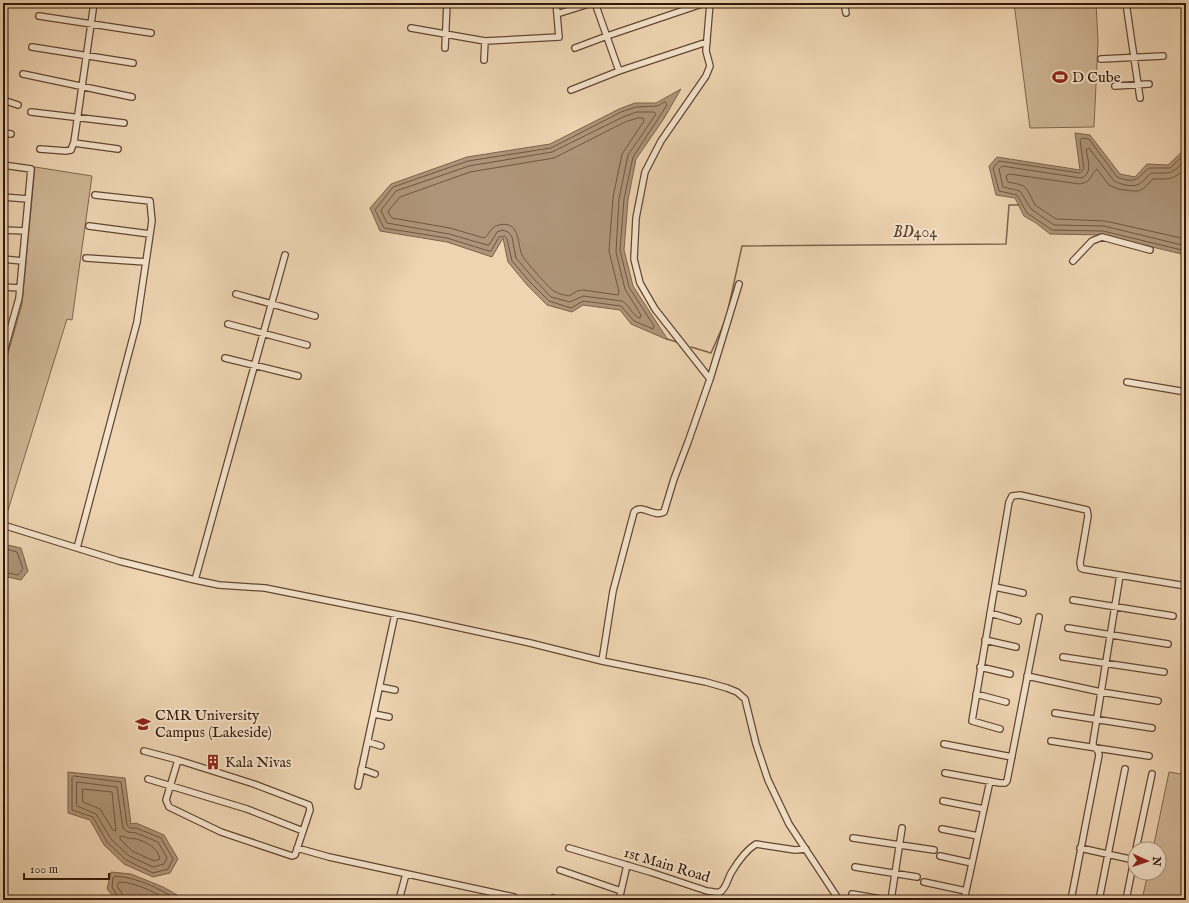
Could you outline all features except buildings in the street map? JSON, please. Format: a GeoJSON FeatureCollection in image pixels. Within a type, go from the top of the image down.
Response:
{"type":"FeatureCollection","features":[{"type":"Feature","properties":{"kind":"street"},"geometry":{"type":"LineString","coordinates":[[40,149],[66,151],[71,150],[74,144],[94,3]]}},
{"type":"Feature","properties":{"kind":"street"},"geometry":{"type":"LineString","coordinates":[[446,48],[447,3]]}},
{"type":"Feature","properties":{"kind":"street"},"geometry":{"type":"LineString","coordinates":[[411,28],[485,41],[559,37],[556,3]]}},
{"type":"Feature","properties":{"kind":"street"},"geometry":{"type":"LineString","coordinates":[[557,14],[592,3]]}},
{"type":"Feature","properties":{"kind":"street"},"geometry":{"type":"LineString","coordinates":[[595,3],[620,71]]}},
{"type":"Feature","properties":{"kind":"street"},"geometry":{"type":"LineString","coordinates":[[710,3],[706,51],[710,66],[706,76],[661,141],[645,172],[636,218],[634,258],[640,283],[655,309],[710,378]]}},
{"type":"Feature","properties":{"kind":"street"},"geometry":{"type":"LineString","coordinates":[[844,3],[846,13]]}},
{"type":"Feature","properties":{"kind":"street"},"geometry":{"type":"LineString","coordinates":[[1126,3],[1140,98]]}},
{"type":"Feature","properties":{"kind":"street"},"geometry":{"type":"LineString","coordinates":[[575,48],[699,6]]}},
{"type":"Feature","properties":{"kind":"street"},"geometry":{"type":"LineString","coordinates":[[39,16],[151,33]]}},
{"type":"Feature","properties":{"kind":"street"},"geometry":{"type":"LineString","coordinates":[[484,60],[485,41]]}},
{"type":"Feature","properties":{"kind":"street"},"geometry":{"type":"LineString","coordinates":[[571,90],[620,71],[707,42]]}},
{"type":"Feature","properties":{"kind":"street"},"geometry":{"type":"LineString","coordinates":[[32,47],[134,63]]}},
{"type":"Feature","properties":{"kind":"street"},"geometry":{"type":"LineString","coordinates":[[1101,59],[1163,56]]}},
{"type":"Feature","properties":{"kind":"street"},"geometry":{"type":"LineString","coordinates":[[22,74],[132,97]]}},
{"type":"Feature","properties":{"kind":"street"},"geometry":{"type":"LineString","coordinates":[[1116,86],[1149,84]]}},
{"type":"Feature","properties":{"kind":"street"},"geometry":{"type":"LineString","coordinates":[[3,100],[18,105]]}},
{"type":"Feature","properties":{"kind":"street"},"geometry":{"type":"LineString","coordinates":[[31,112],[124,123]]}},
{"type":"Feature","properties":{"kind":"street"},"geometry":{"type":"LineString","coordinates":[[3,133],[10,134]]}},
{"type":"Feature","properties":{"kind":"street"},"geometry":{"type":"LineString","coordinates":[[74,144],[118,149]]}},
{"type":"Feature","properties":{"kind":"street"},"geometry":{"type":"LineString","coordinates":[[3,165],[31,169],[19,298],[3,355]]}},
{"type":"Feature","properties":{"kind":"street"},"geometry":{"type":"LineString","coordinates":[[77,548],[137,322],[152,221],[150,201],[95,195]]}},
{"type":"Feature","properties":{"kind":"street"},"geometry":{"type":"LineString","coordinates":[[3,197],[28,199]]}},
{"type":"Feature","properties":{"kind":"street"},"geometry":{"type":"LineString","coordinates":[[89,226],[150,234]]}},
{"type":"Feature","properties":{"kind":"street"},"geometry":{"type":"LineString","coordinates":[[3,230],[25,231]]}},
{"type":"Feature","properties":{"kind":"street"},"geometry":{"type":"LineString","coordinates":[[1073,261],[1092,240],[1102,237],[1150,250]]}},
{"type":"Feature","properties":{"kind":"street"},"geometry":{"type":"LineString","coordinates":[[195,580],[285,255]]}},
{"type":"Feature","properties":{"kind":"street"},"geometry":{"type":"LineString","coordinates":[[86,258],[146,262]]}},
{"type":"Feature","properties":{"kind":"street"},"geometry":{"type":"LineString","coordinates":[[3,259],[22,261]]}},
{"type":"Feature","properties":{"kind":"street"},"geometry":{"type":"LineString","coordinates":[[602,661],[613,591],[634,512],[636,509],[640,509],[656,514],[664,512],[674,479],[710,378],[739,284]]}},
{"type":"Feature","properties":{"kind":"street"},"geometry":{"type":"LineString","coordinates":[[3,287],[20,288]]}},
{"type":"Feature","properties":{"kind":"street"},"geometry":{"type":"LineString","coordinates":[[236,294],[315,316]]}},
{"type":"Feature","properties":{"kind":"street"},"geometry":{"type":"LineString","coordinates":[[228,324],[307,345]]}},
{"type":"Feature","properties":{"kind":"street"},"geometry":{"type":"LineString","coordinates":[[3,330],[9,332]]}},
{"type":"Feature","properties":{"kind":"street"},"geometry":{"type":"LineString","coordinates":[[225,358],[298,376]]}},
{"type":"Feature","properties":{"kind":"street"},"geometry":{"type":"LineString","coordinates":[[1127,382],[1186,392]]}},
{"type":"Feature","properties":{"kind":"street"},"geometry":{"type":"LineString","coordinates":[[1000,729],[972,721],[1010,498],[1014,495],[1087,510],[1088,516],[1080,562],[1081,568],[1186,586]]}},
{"type":"Feature","properties":{"kind":"street"},"geometry":{"type":"LineString","coordinates":[[3,525],[141,567],[195,580],[219,585],[265,588],[395,614],[530,642],[602,661],[706,682],[727,688],[741,695],[745,699],[756,744],[768,780],[789,824],[839,900]]}},
{"type":"Feature","properties":{"kind":"street"},"geometry":{"type":"LineString","coordinates":[[1071,900],[1099,755],[1093,742],[1120,575]]}},
{"type":"Feature","properties":{"kind":"street"},"geometry":{"type":"LineString","coordinates":[[995,587],[1023,594]]}},
{"type":"Feature","properties":{"kind":"street"},"geometry":{"type":"LineString","coordinates":[[1073,600],[1173,616]]}},
{"type":"Feature","properties":{"kind":"street"},"geometry":{"type":"LineString","coordinates":[[990,613],[1018,621]]}},
{"type":"Feature","properties":{"kind":"street"},"geometry":{"type":"LineString","coordinates":[[358,786],[395,614]]}},
{"type":"Feature","properties":{"kind":"street"},"geometry":{"type":"LineString","coordinates":[[945,773],[1000,783],[1005,783],[1007,781],[1038,617]]}},
{"type":"Feature","properties":{"kind":"street"},"geometry":{"type":"LineString","coordinates":[[1068,628],[1168,644]]}},
{"type":"Feature","properties":{"kind":"street"},"geometry":{"type":"LineString","coordinates":[[985,640],[1016,647]]}},
{"type":"Feature","properties":{"kind":"street"},"geometry":{"type":"LineString","coordinates":[[1063,657],[1164,672]]}},
{"type":"Feature","properties":{"kind":"street"},"geometry":{"type":"LineString","coordinates":[[980,667],[1010,674]]}},
{"type":"Feature","properties":{"kind":"street"},"geometry":{"type":"LineString","coordinates":[[1027,676],[1101,692],[1158,701]]}},
{"type":"Feature","properties":{"kind":"street"},"geometry":{"type":"LineString","coordinates":[[380,686],[395,690]]}},
{"type":"Feature","properties":{"kind":"street"},"geometry":{"type":"LineString","coordinates":[[976,694],[1006,702]]}},
{"type":"Feature","properties":{"kind":"street"},"geometry":{"type":"LineString","coordinates":[[1055,713],[1152,728]]}},
{"type":"Feature","properties":{"kind":"street"},"geometry":{"type":"LineString","coordinates":[[374,714],[389,717]]}},
{"type":"Feature","properties":{"kind":"street"},"geometry":{"type":"LineString","coordinates":[[1051,741],[1149,756]]}},
{"type":"Feature","properties":{"kind":"street"},"geometry":{"type":"LineString","coordinates":[[368,742],[381,746]]}},
{"type":"Feature","properties":{"kind":"street"},"geometry":{"type":"LineString","coordinates":[[944,744],[1012,757]]}},
{"type":"Feature","properties":{"kind":"street"},"geometry":{"type":"LineString","coordinates":[[144,751],[178,760],[254,784],[306,803],[310,807],[310,810],[295,855],[292,856],[221,832],[169,807],[166,800],[178,760]]}},
{"type":"Feature","properties":{"kind":"street"},"geometry":{"type":"LineString","coordinates":[[361,769],[375,774]]}},
{"type":"Feature","properties":{"kind":"street"},"geometry":{"type":"LineString","coordinates":[[1099,900],[1125,769]]}},
{"type":"Feature","properties":{"kind":"street"},"geometry":{"type":"LineString","coordinates":[[1138,841],[1152,774]]}},
{"type":"Feature","properties":{"kind":"street"},"geometry":{"type":"LineString","coordinates":[[148,779],[247,809],[303,831]]}},
{"type":"Feature","properties":{"kind":"street"},"geometry":{"type":"LineString","coordinates":[[964,900],[990,781]]}},
{"type":"Feature","properties":{"kind":"street"},"geometry":{"type":"LineString","coordinates":[[943,801],[984,809]]}},
{"type":"Feature","properties":{"kind":"street"},"geometry":{"type":"LineString","coordinates":[[891,900],[902,828]]}},
{"type":"Feature","properties":{"kind":"street"},"geometry":{"type":"LineString","coordinates":[[942,829],[978,836]]}},
{"type":"Feature","properties":{"kind":"street"},"geometry":{"type":"LineString","coordinates":[[853,838],[934,850]]}},
{"type":"Feature","properties":{"kind":"street","name":"1st Main Road"},"geometry":{"type":"LineString","coordinates":[[569,848],[707,891],[717,892],[720,892],[731,873],[745,854],[756,844],[795,850],[806,849]]}},
{"type":"Feature","properties":{"kind":"street"},"geometry":{"type":"LineString","coordinates":[[297,848],[329,857],[514,897],[518,900]]}},
{"type":"Feature","properties":{"kind":"street"},"geometry":{"type":"LineString","coordinates":[[1080,848],[1127,857]]}},
{"type":"Feature","properties":{"kind":"street"},"geometry":{"type":"LineString","coordinates":[[940,856],[972,864]]}},
{"type":"Feature","properties":{"kind":"street"},"geometry":{"type":"LineString","coordinates":[[619,900],[627,865]]}},
{"type":"Feature","properties":{"kind":"street"},"geometry":{"type":"LineString","coordinates":[[855,867],[917,876]]}},
{"type":"Feature","properties":{"kind":"street"},"geometry":{"type":"LineString","coordinates":[[560,870],[621,891]]}},
{"type":"Feature","properties":{"kind":"street"},"geometry":{"type":"LineString","coordinates":[[400,900],[406,874]]}},
{"type":"Feature","properties":{"kind":"street"},"geometry":{"type":"LineString","coordinates":[[1126,900],[1130,881]]}},
{"type":"Feature","properties":{"kind":"street"},"geometry":{"type":"LineString","coordinates":[[924,882],[966,891]]}},
{"type":"Feature","properties":{"kind":"street"},"geometry":{"type":"LineString","coordinates":[[852,894],[887,900]]}},
{"type":"Feature","properties":{"kind":"shaded area","name":"D Cube"},"geometry":{"type":"Polygon","coordinates":[[[1014,3],[1096,3],[1098,42],[1094,127],[1030,128],[1014,3]]]}},
{"type":"Feature","properties":{"kind":"shaded area"},"geometry":{"type":"Polygon","coordinates":[[[35,167],[92,176],[72,320],[67,319],[5,520],[3,519],[3,371],[22,304],[35,167]]]}},
{"type":"Feature","properties":{"kind":"shaded area"},"geometry":{"type":"Polygon","coordinates":[[[1169,772],[1186,775],[1186,900],[1142,900],[1146,881],[1167,881],[1167,841],[1155,841],[1169,772]]]}},
{"type":"Feature","properties":{"kind":"water"},"geometry":{"type":"Polygon","coordinates":[[[681,89],[663,120],[636,159],[628,200],[624,250],[633,286],[668,340],[631,324],[620,310],[583,305],[572,312],[547,305],[527,285],[508,262],[503,238],[492,257],[447,242],[380,231],[370,208],[391,184],[467,157],[550,144],[619,109],[635,103],[656,103],[681,89]]]}},
{"type":"Feature","properties":{"kind":"water"},"geometry":{"type":"Polygon","coordinates":[[[1075,133],[1090,135],[1120,174],[1135,177],[1147,164],[1168,165],[1186,148],[1186,255],[1102,235],[1050,234],[1024,216],[1015,198],[996,195],[989,166],[997,157],[1080,170],[1075,133]]]}},
{"type":"Feature","properties":{"kind":"water"},"geometry":{"type":"Polygon","coordinates":[[[3,544],[21,548],[28,571],[21,580],[3,576],[3,544]]]}},
{"type":"Feature","properties":{"kind":"water"},"geometry":{"type":"Polygon","coordinates":[[[68,772],[125,778],[131,824],[136,823],[164,835],[178,859],[170,873],[153,877],[124,864],[104,845],[90,820],[68,813],[68,772]]]}},
{"type":"Feature","properties":{"kind":"water"},"geometry":{"type":"Polygon","coordinates":[[[111,872],[131,874],[163,887],[186,900],[116,900],[107,889],[111,872]]]}},
{"type":"Feature","properties":{"kind":"waterway","name":"BD404"},"geometry":{"type":"LineString","coordinates":[[728,310],[742,246],[1006,244],[1009,205],[1019,205]]}},
{"type":"Feature","properties":{"kind":"waterway","name":"BD404"},"geometry":{"type":"LineString","coordinates":[[691,347],[711,353],[725,321]]}},
{"type":"Feature","properties":{"kind":"waterway","name":"BD404"},"geometry":{"type":"LineString","coordinates":[[667,339],[680,343]]}},
{"type":"Feature","properties":{"kind":"place","name":"D Cube"},"geometry":{"type":"Point","coordinates":[1060,77]}},
{"type":"Feature","properties":{"kind":"place","name":"CMR University Campus (Lakeside)"},"geometry":{"type":"Point","coordinates":[143,724]}},
{"type":"Feature","properties":{"kind":"place","name":"Kala Nivas"},"geometry":{"type":"Point","coordinates":[213,762]}}]}
